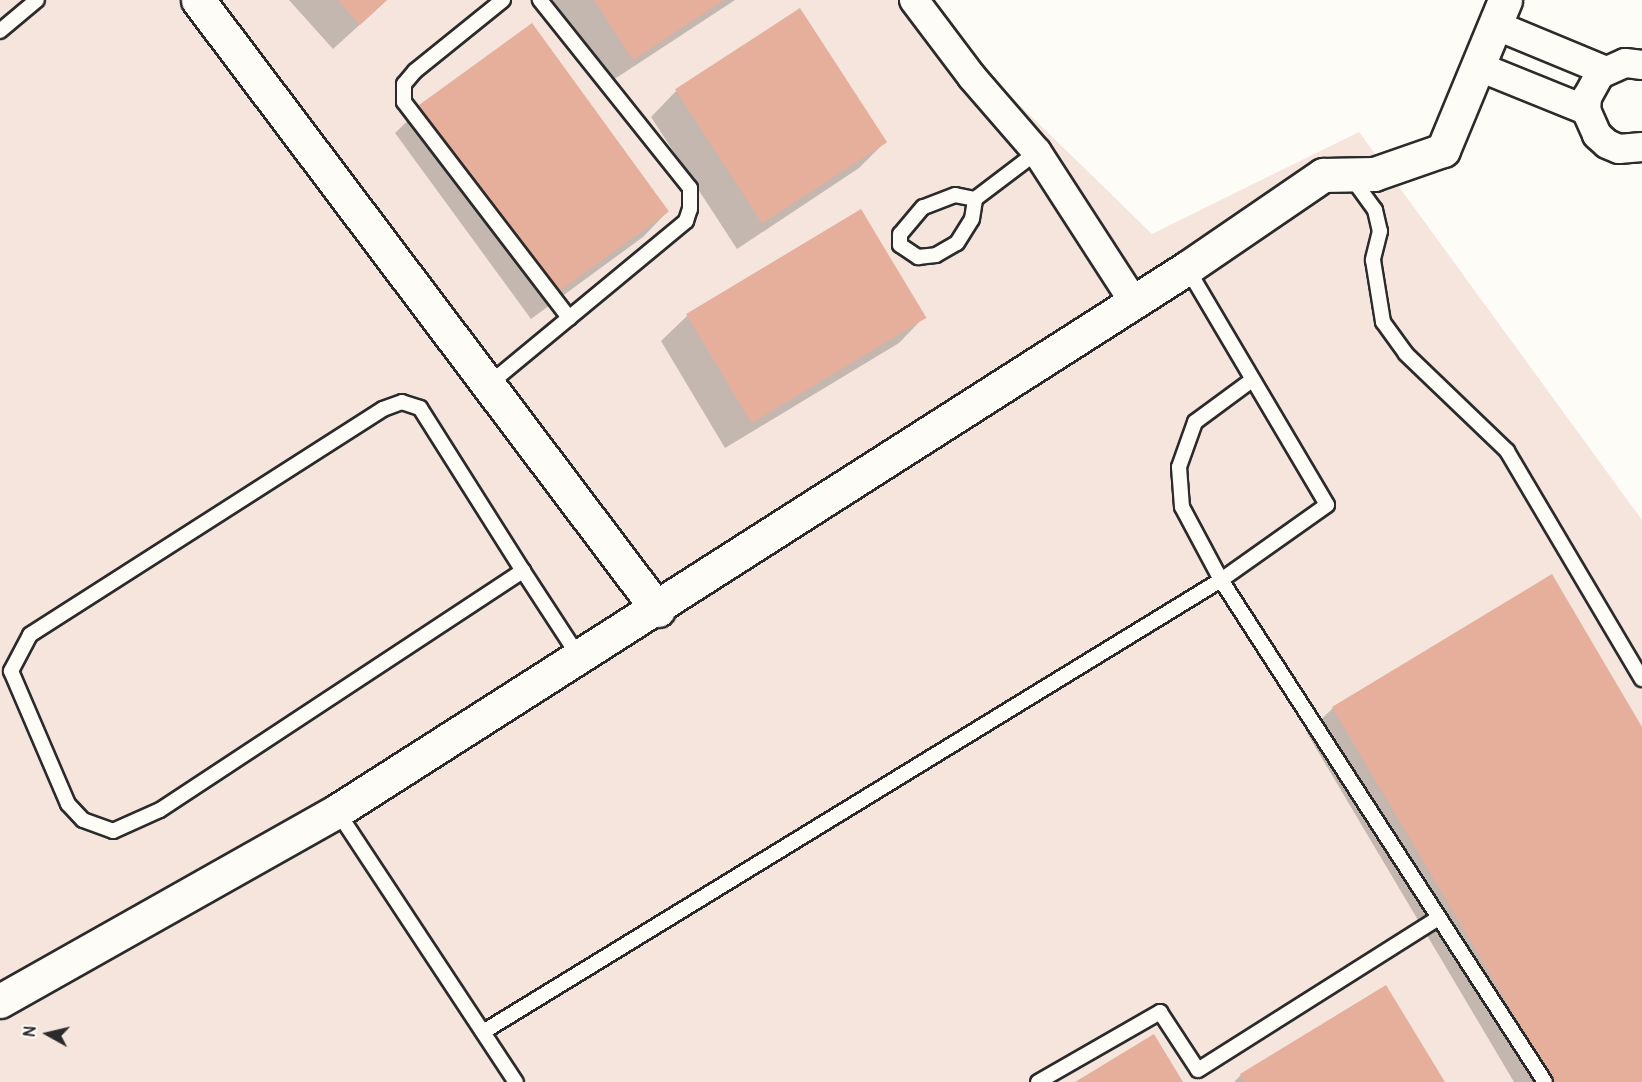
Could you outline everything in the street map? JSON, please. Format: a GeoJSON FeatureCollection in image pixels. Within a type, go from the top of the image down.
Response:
{"type":"FeatureCollection","features":[{"type":"Feature","properties":{"kind":"street"},"geometry":{"type":"LineString","coordinates":[[198,0],[658,610]]}},
{"type":"Feature","properties":{"kind":"street"},"geometry":{"type":"LineString","coordinates":[[914,0],[972,77],[1038,152],[1134,302]]}},
{"type":"Feature","properties":{"kind":"street"},"geometry":{"type":"LineString","coordinates":[[0,1001],[337,811],[658,610],[1187,268],[1323,175],[1374,174],[1443,150],[1500,13],[1606,71]]}},
{"type":"Feature","properties":{"kind":"street"},"geometry":{"type":"LineString","coordinates":[[1642,65],[1624,63],[1606,71],[1592,84],[1587,110],[1597,135],[1607,144],[1619,149],[1642,147]]}},
{"type":"Feature","properties":{"kind":"street"},"geometry":{"type":"LineString","coordinates":[[1477,66],[1587,110]]}},
{"type":"Feature","properties":{"kind":"lane"},"geometry":{"type":"LineString","coordinates":[[503,0],[415,71],[404,84],[404,102],[569,318]]}},
{"type":"Feature","properties":{"kind":"lane"},"geometry":{"type":"LineString","coordinates":[[488,385],[686,221],[690,209],[690,188],[540,0]]}},
{"type":"Feature","properties":{"kind":"lane"},"geometry":{"type":"LineString","coordinates":[[0,31],[28,3]]}},
{"type":"Feature","properties":{"kind":"lane"},"geometry":{"type":"LineString","coordinates":[[975,199],[956,195],[923,207],[900,234],[900,245],[918,257],[936,255],[957,243],[972,219],[975,199],[1038,152]]}},
{"type":"Feature","properties":{"kind":"lane"},"geometry":{"type":"LineString","coordinates":[[1349,175],[1375,210],[1380,231],[1372,260],[1383,322],[1406,354],[1507,451],[1642,679]]}},
{"type":"Feature","properties":{"kind":"lane"},"geometry":{"type":"LineString","coordinates":[[483,1032],[1221,580],[1326,505],[1187,268]]}},
{"type":"Feature","properties":{"kind":"lane"},"geometry":{"type":"LineString","coordinates":[[1252,380],[1195,422],[1179,467],[1182,507],[1221,580],[1545,1082]]}},
{"type":"Feature","properties":{"kind":"lane"},"geometry":{"type":"LineString","coordinates":[[523,571],[160,810],[113,831],[83,820],[68,804],[11,671],[30,635],[383,409],[402,402],[420,408],[580,658]]}},
{"type":"Feature","properties":{"kind":"lane"},"geometry":{"type":"LineString","coordinates":[[337,811],[516,1082]]}},
{"type":"Feature","properties":{"kind":"lane"},"geometry":{"type":"LineString","coordinates":[[1038,1082],[1160,1012],[1198,1070],[1438,918]]}},
{"type":"Feature","properties":{"kind":"shaded area"},"geometry":{"type":"Polygon","coordinates":[[[0,0],[912,0],[1152,234],[1359,132],[1642,520],[1642,1082],[0,1082],[0,0]]]}},
{"type":"Feature","properties":{"kind":"building"},"geometry":{"type":"Polygon","coordinates":[[[338,0],[387,0],[360,25],[338,0]]]}},
{"type":"Feature","properties":{"kind":"building"},"geometry":{"type":"Polygon","coordinates":[[[594,0],[724,0],[633,60],[594,0]]]}},
{"type":"Feature","properties":{"kind":"building"},"geometry":{"type":"Polygon","coordinates":[[[800,8],[887,142],[762,223],[675,89],[800,8]]]}},
{"type":"Feature","properties":{"kind":"building"},"geometry":{"type":"Polygon","coordinates":[[[532,23],[669,212],[556,294],[419,105],[532,23]]]}},
{"type":"Feature","properties":{"kind":"building"},"geometry":{"type":"Polygon","coordinates":[[[861,209],[926,318],[752,423],[686,314],[861,209]]]}},
{"type":"Feature","properties":{"kind":"building"},"geometry":{"type":"Polygon","coordinates":[[[1552,574],[1642,727],[1642,1082],[1554,1082],[1332,707],[1552,574]]]}},
{"type":"Feature","properties":{"kind":"building"},"geometry":{"type":"Polygon","coordinates":[[[1386,985],[1445,1082],[1245,1082],[1240,1074],[1386,985]]]}},
{"type":"Feature","properties":{"kind":"building"},"geometry":{"type":"Polygon","coordinates":[[[1154,1034],[1183,1082],[1075,1082],[1154,1034]]]}}]}
